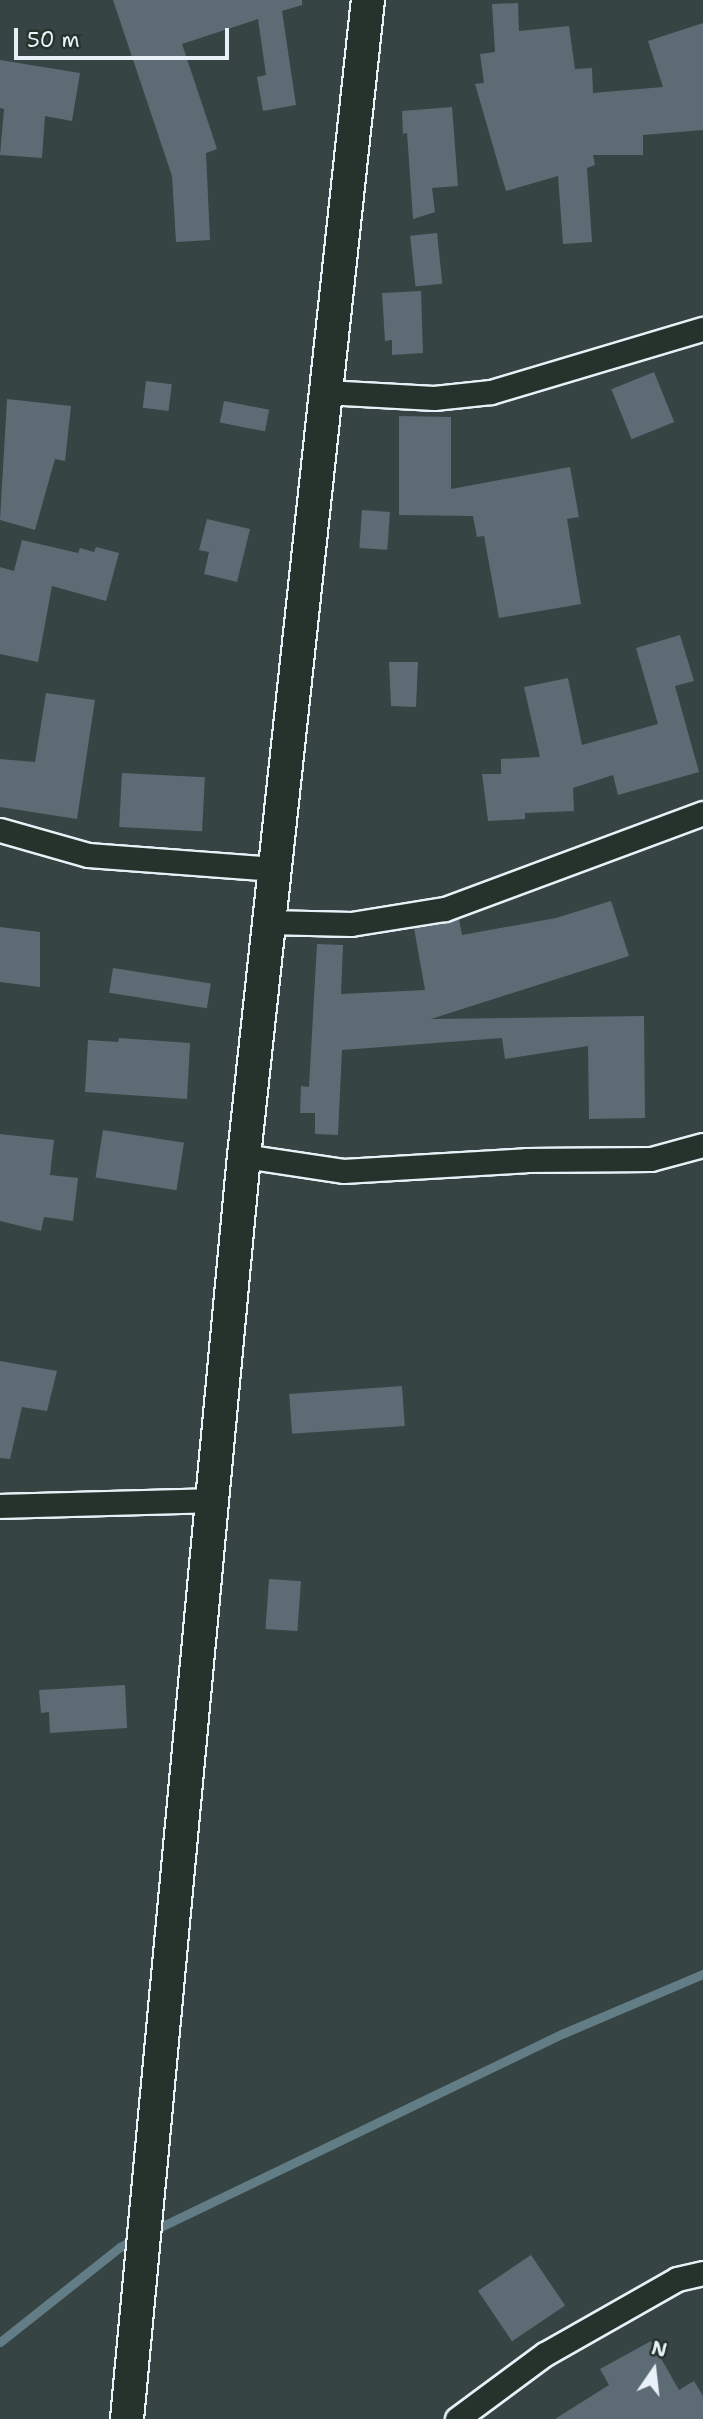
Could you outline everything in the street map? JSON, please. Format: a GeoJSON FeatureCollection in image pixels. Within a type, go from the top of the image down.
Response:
{"type":"FeatureCollection","features":[{"type":"Feature","properties":{"kind":"main road"},"geometry":{"type":"LineString","coordinates":[[127,2419],[215,1500],[244,1156],[368,0]]}},
{"type":"Feature","properties":{"kind":"street"},"geometry":{"type":"LineString","coordinates":[[324,392],[434,398],[491,392],[703,329]]}},
{"type":"Feature","properties":{"kind":"street"},"geometry":{"type":"LineString","coordinates":[[268,922],[351,924],[445,909],[703,813]]}},
{"type":"Feature","properties":{"kind":"street"},"geometry":{"type":"LineString","coordinates":[[0,830],[88,855],[183,866],[274,869]]}},
{"type":"Feature","properties":{"kind":"street"},"geometry":{"type":"LineString","coordinates":[[244,1156],[343,1171],[526,1160],[651,1159],[703,1145]]}},
{"type":"Feature","properties":{"kind":"street"},"geometry":{"type":"LineString","coordinates":[[0,1506],[215,1500]]}},
{"type":"Feature","properties":{"kind":"street"},"geometry":{"type":"LineString","coordinates":[[457,2419],[545,2354],[677,2279],[703,2273]]}},
{"type":"Feature","properties":{"kind":"building"},"geometry":{"type":"Polygon","coordinates":[[[113,0],[302,0],[302,5],[282,11],[296,105],[263,111],[257,77],[266,75],[258,19],[182,44],[217,149],[206,153],[210,240],[176,242],[172,176],[113,0]]]}},
{"type":"Feature","properties":{"kind":"building"},"geometry":{"type":"Polygon","coordinates":[[[518,3],[519,31],[569,26],[575,69],[592,68],[593,93],[663,87],[648,41],[703,23],[703,130],[643,135],[643,155],[593,155],[595,165],[587,168],[592,242],[563,244],[558,176],[506,191],[475,84],[484,83],[480,54],[495,52],[492,4],[518,3]]]}},
{"type":"Feature","properties":{"kind":"building"},"geometry":{"type":"Polygon","coordinates":[[[0,60],[80,73],[72,121],[45,116],[42,158],[0,155],[4,109],[0,108],[0,60]]]}},
{"type":"Feature","properties":{"kind":"building"},"geometry":{"type":"Polygon","coordinates":[[[452,107],[458,186],[432,188],[435,212],[413,219],[407,133],[403,134],[402,111],[452,107]]]}},
{"type":"Feature","properties":{"kind":"building"},"geometry":{"type":"Polygon","coordinates":[[[437,233],[442,284],[415,287],[410,236],[437,233]]]}},
{"type":"Feature","properties":{"kind":"building"},"geometry":{"type":"Polygon","coordinates":[[[421,291],[423,353],[392,355],[392,340],[385,341],[382,293],[421,291]]]}},
{"type":"Feature","properties":{"kind":"building"},"geometry":{"type":"Polygon","coordinates":[[[654,372],[674,422],[632,439],[611,389],[654,372]]]}},
{"type":"Feature","properties":{"kind":"building"},"geometry":{"type":"Polygon","coordinates":[[[146,381],[172,384],[169,411],[143,408],[146,381]]]}},
{"type":"Feature","properties":{"kind":"building"},"geometry":{"type":"Polygon","coordinates":[[[7,399],[71,406],[65,461],[55,459],[35,530],[0,520],[7,399]]]}},
{"type":"Feature","properties":{"kind":"building"},"geometry":{"type":"Polygon","coordinates":[[[224,401],[269,410],[265,431],[220,423],[224,401]]]}},
{"type":"Feature","properties":{"kind":"building"},"geometry":{"type":"Polygon","coordinates":[[[399,416],[451,417],[451,489],[570,467],[579,517],[567,519],[581,604],[499,618],[484,536],[477,537],[473,516],[399,515],[399,416]]]}},
{"type":"Feature","properties":{"kind":"building"},"geometry":{"type":"Polygon","coordinates":[[[362,510],[390,512],[387,550],[359,548],[362,510]]]}},
{"type":"Feature","properties":{"kind":"building"},"geometry":{"type":"Polygon","coordinates":[[[207,519],[250,529],[237,582],[204,574],[209,552],[199,550],[207,519]]]}},
{"type":"Feature","properties":{"kind":"building"},"geometry":{"type":"Polygon","coordinates":[[[22,540],[78,553],[80,548],[94,552],[96,547],[119,553],[106,601],[52,586],[38,662],[0,654],[0,567],[14,571],[22,540]]]}},
{"type":"Feature","properties":{"kind":"building"},"geometry":{"type":"Polygon","coordinates":[[[680,635],[694,681],[675,686],[699,772],[618,795],[613,775],[573,788],[574,811],[525,813],[525,819],[488,821],[482,774],[501,774],[501,759],[540,757],[524,687],[568,678],[582,745],[658,724],[636,648],[680,635]]]}},
{"type":"Feature","properties":{"kind":"building"},"geometry":{"type":"Polygon","coordinates":[[[389,662],[418,662],[416,707],[391,706],[389,662]]]}},
{"type":"Feature","properties":{"kind":"building"},"geometry":{"type":"Polygon","coordinates":[[[46,693],[95,700],[77,819],[0,807],[0,759],[35,762],[46,693]]]}},
{"type":"Feature","properties":{"kind":"building"},"geometry":{"type":"Polygon","coordinates":[[[122,773],[205,777],[202,831],[119,827],[122,773]]]}},
{"type":"Feature","properties":{"kind":"building"},"geometry":{"type":"Polygon","coordinates":[[[611,901],[629,956],[431,1019],[644,1016],[645,1118],[589,1119],[588,1046],[505,1059],[502,1038],[342,1050],[338,1135],[315,1134],[315,1113],[300,1113],[301,1086],[309,1087],[317,944],[343,945],[341,994],[425,990],[414,928],[459,919],[462,935],[556,918],[611,901]]]}},
{"type":"Feature","properties":{"kind":"building"},"geometry":{"type":"Polygon","coordinates":[[[0,927],[40,932],[40,987],[0,982],[0,927]]]}},
{"type":"Feature","properties":{"kind":"building"},"geometry":{"type":"Polygon","coordinates":[[[113,968],[211,983],[207,1008],[109,993],[113,968]]]}},
{"type":"Feature","properties":{"kind":"building"},"geometry":{"type":"Polygon","coordinates":[[[119,1038],[190,1043],[187,1099],[85,1092],[88,1040],[118,1042],[119,1038]]]}},
{"type":"Feature","properties":{"kind":"building"},"geometry":{"type":"Polygon","coordinates":[[[103,1130],[184,1143],[176,1190],[95,1177],[103,1130]]]}},
{"type":"Feature","properties":{"kind":"building"},"geometry":{"type":"Polygon","coordinates":[[[0,1134],[54,1140],[50,1175],[78,1178],[73,1221],[44,1217],[41,1231],[0,1221],[0,1134]]]}},
{"type":"Feature","properties":{"kind":"building"},"geometry":{"type":"Polygon","coordinates":[[[0,1361],[57,1371],[47,1411],[22,1407],[10,1459],[0,1458],[0,1361]]]}},
{"type":"Feature","properties":{"kind":"building"},"geometry":{"type":"Polygon","coordinates":[[[402,1386],[405,1426],[292,1434],[289,1394],[402,1386]]]}},
{"type":"Feature","properties":{"kind":"building"},"geometry":{"type":"Polygon","coordinates":[[[269,1579],[301,1581],[297,1631],[266,1629],[269,1579]]]}},
{"type":"Feature","properties":{"kind":"building"},"geometry":{"type":"Polygon","coordinates":[[[125,1685],[127,1728],[50,1733],[49,1712],[41,1713],[39,1690],[125,1685]]]}},
{"type":"Feature","properties":{"kind":"building"},"geometry":{"type":"Polygon","coordinates":[[[531,2255],[565,2306],[512,2341],[478,2291],[531,2255]]]}},
{"type":"Feature","properties":{"kind":"building"},"geometry":{"type":"Polygon","coordinates":[[[651,2341],[679,2390],[694,2381],[703,2396],[703,2419],[555,2419],[609,2385],[600,2369],[651,2341]]]}},
{"type":"Feature","properties":{"kind":"waterway"},"geometry":{"type":"LineString","coordinates":[[150,2232],[564,2033],[703,1974]]}},
{"type":"Feature","properties":{"kind":"waterway"},"geometry":{"type":"LineString","coordinates":[[0,2342],[120,2247],[137,2238]]}}]}
